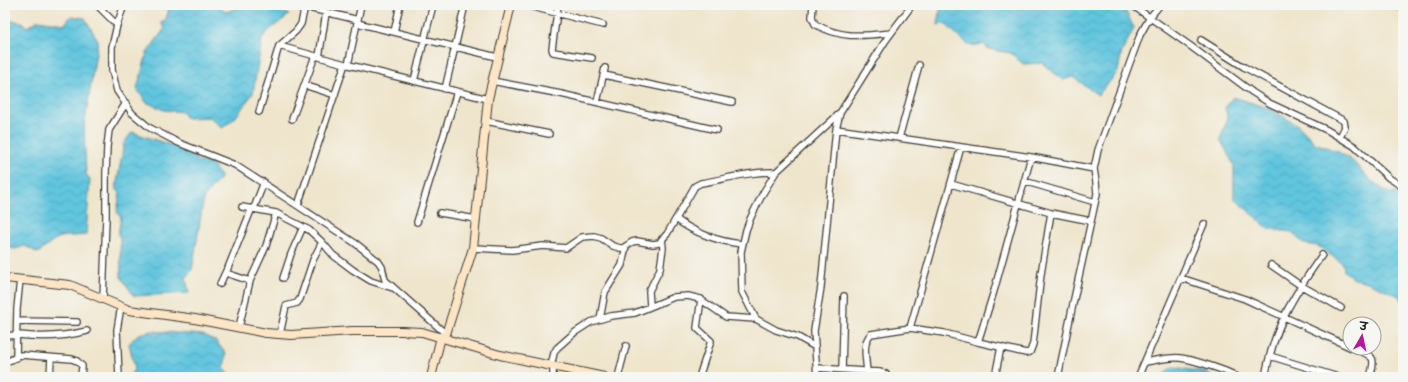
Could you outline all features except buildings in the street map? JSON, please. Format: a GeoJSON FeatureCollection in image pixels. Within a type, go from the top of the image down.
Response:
{"type":"FeatureCollection","features":[{"type":"Feature","properties":{"kind":"street"},"geometry":{"type":"LineString","coordinates":[[97,5],[103,7],[117,25]]}},
{"type":"Feature","properties":{"kind":"street"},"geometry":{"type":"LineString","coordinates":[[124,5],[117,25],[112,47],[112,70],[117,91],[132,113],[150,128],[179,143],[235,165],[264,182],[355,242],[382,266],[385,280],[444,335]]}},
{"type":"Feature","properties":{"kind":"street"},"geometry":{"type":"LineString","coordinates":[[258,112],[279,46],[296,31],[301,24],[304,5],[326,13],[394,32],[497,57]]}},
{"type":"Feature","properties":{"kind":"street"},"geometry":{"type":"LineString","coordinates":[[298,205],[347,64],[361,5]]}},
{"type":"Feature","properties":{"kind":"street"},"geometry":{"type":"LineString","coordinates":[[394,32],[400,5]]}},
{"type":"Feature","properties":{"kind":"street"},"geometry":{"type":"LineString","coordinates":[[414,81],[433,5]]}},
{"type":"Feature","properties":{"kind":"street"},"geometry":{"type":"LineString","coordinates":[[445,89],[465,5]]}},
{"type":"Feature","properties":{"kind":"street"},"geometry":{"type":"LineString","coordinates":[[431,377],[473,248],[488,99],[497,57],[511,5]]}},
{"type":"Feature","properties":{"kind":"street"},"geometry":{"type":"LineString","coordinates":[[525,5],[603,26]]}},
{"type":"Feature","properties":{"kind":"street"},"geometry":{"type":"LineString","coordinates":[[558,5],[552,49],[553,52],[592,58]]}},
{"type":"Feature","properties":{"kind":"street"},"geometry":{"type":"LineString","coordinates":[[813,5],[812,17],[815,24],[836,34],[856,36],[891,33]]}},
{"type":"Feature","properties":{"kind":"street"},"geometry":{"type":"LineString","coordinates":[[756,319],[742,292],[741,252],[742,244],[751,217],[776,172],[840,113],[891,33],[912,5]]}},
{"type":"Feature","properties":{"kind":"street"},"geometry":{"type":"LineString","coordinates":[[1132,5],[1252,92],[1270,103],[1320,127],[1354,146],[1390,178],[1403,187]]}},
{"type":"Feature","properties":{"kind":"street"},"geometry":{"type":"LineString","coordinates":[[1058,377],[1097,194],[1094,169],[1098,150],[1138,42],[1150,17],[1160,5]]}},
{"type":"Feature","properties":{"kind":"street"},"geometry":{"type":"LineString","coordinates":[[1396,5],[1403,8]]}},
{"type":"Feature","properties":{"kind":"street"},"geometry":{"type":"LineString","coordinates":[[292,119],[304,85],[317,56],[326,13]]}},
{"type":"Feature","properties":{"kind":"street"},"geometry":{"type":"LineString","coordinates":[[1201,40],[1244,67],[1344,121],[1346,123],[1340,138]]}},
{"type":"Feature","properties":{"kind":"street"},"geometry":{"type":"LineString","coordinates":[[279,46],[488,99]]}},
{"type":"Feature","properties":{"kind":"street"},"geometry":{"type":"LineString","coordinates":[[899,138],[919,65]]}},
{"type":"Feature","properties":{"kind":"street"},"geometry":{"type":"LineString","coordinates":[[596,102],[605,68]]}},
{"type":"Feature","properties":{"kind":"street"},"geometry":{"type":"LineString","coordinates":[[604,75],[732,102]]}},
{"type":"Feature","properties":{"kind":"street"},"geometry":{"type":"LineString","coordinates":[[492,81],[596,102],[718,130]]}},
{"type":"Feature","properties":{"kind":"street"},"geometry":{"type":"LineString","coordinates":[[304,85],[335,95]]}},
{"type":"Feature","properties":{"kind":"street"},"geometry":{"type":"LineString","coordinates":[[417,222],[457,92]]}},
{"type":"Feature","properties":{"kind":"street"},"geometry":{"type":"LineString","coordinates":[[103,300],[107,147],[110,130],[126,103]]}},
{"type":"Feature","properties":{"kind":"street"},"geometry":{"type":"LineString","coordinates":[[817,377],[814,331],[821,287],[836,129],[840,113]]}},
{"type":"Feature","properties":{"kind":"street"},"geometry":{"type":"LineString","coordinates":[[486,121],[549,134]]}},
{"type":"Feature","properties":{"kind":"street"},"geometry":{"type":"LineString","coordinates":[[836,129],[1031,157],[1094,169]]}},
{"type":"Feature","properties":{"kind":"street"},"geometry":{"type":"LineString","coordinates":[[910,328],[961,147]]}},
{"type":"Feature","properties":{"kind":"street"},"geometry":{"type":"LineString","coordinates":[[978,342],[1031,157]]}},
{"type":"Feature","properties":{"kind":"street"},"geometry":{"type":"LineString","coordinates":[[473,248],[512,250],[543,246],[566,248],[582,237],[594,236],[620,248],[637,241],[653,244],[659,243],[667,234],[695,186],[701,183],[762,172],[776,172]]}},
{"type":"Feature","properties":{"kind":"street"},"geometry":{"type":"LineString","coordinates":[[1024,181],[1095,202]]}},
{"type":"Feature","properties":{"kind":"street"},"geometry":{"type":"LineString","coordinates":[[220,284],[264,182]]}},
{"type":"Feature","properties":{"kind":"street"},"geometry":{"type":"LineString","coordinates":[[951,184],[1051,213],[1091,221]]}},
{"type":"Feature","properties":{"kind":"street"},"geometry":{"type":"LineString","coordinates":[[242,206],[276,213],[303,226],[322,242],[333,255],[353,270],[371,281],[395,288]]}},
{"type":"Feature","properties":{"kind":"street"},"geometry":{"type":"LineString","coordinates":[[239,327],[250,282],[266,246],[276,213]]}},
{"type":"Feature","properties":{"kind":"street"},"geometry":{"type":"LineString","coordinates":[[440,213],[476,219]]}},
{"type":"Feature","properties":{"kind":"street"},"geometry":{"type":"LineString","coordinates":[[867,371],[866,343],[871,334],[910,328],[944,333],[1026,353],[1030,352],[1033,344],[1041,274],[1051,213]]}},
{"type":"Feature","properties":{"kind":"street"},"geometry":{"type":"LineString","coordinates":[[676,219],[684,225],[702,233],[727,242],[742,244]]}},
{"type":"Feature","properties":{"kind":"street"},"geometry":{"type":"LineString","coordinates":[[1138,377],[1146,362],[1204,224]]}},
{"type":"Feature","properties":{"kind":"street"},"geometry":{"type":"LineString","coordinates":[[283,278],[303,226]]}},
{"type":"Feature","properties":{"kind":"street"},"geometry":{"type":"LineString","coordinates":[[650,306],[649,291],[660,269],[663,248],[662,239]]}},
{"type":"Feature","properties":{"kind":"street"},"geometry":{"type":"LineString","coordinates":[[280,334],[286,306],[297,302],[300,299],[322,242]]}},
{"type":"Feature","properties":{"kind":"street"},"geometry":{"type":"LineString","coordinates":[[600,319],[605,292],[622,265],[626,246]]}},
{"type":"Feature","properties":{"kind":"street"},"geometry":{"type":"LineString","coordinates":[[1265,377],[1283,316],[1300,285],[1322,254]]}},
{"type":"Feature","properties":{"kind":"street"},"geometry":{"type":"LineString","coordinates":[[1271,265],[1300,285],[1341,308]]}},
{"type":"Feature","properties":{"kind":"street"},"geometry":{"type":"LineString","coordinates":[[226,271],[226,274],[250,282]]}},
{"type":"Feature","properties":{"kind":"street"},"geometry":{"type":"LineString","coordinates":[[5,278],[70,285],[129,310],[280,334],[291,335],[344,331],[402,331],[444,335],[472,348],[604,377]]}},
{"type":"Feature","properties":{"kind":"street"},"geometry":{"type":"LineString","coordinates":[[1181,278],[1245,299],[1342,343]]}},
{"type":"Feature","properties":{"kind":"street"},"geometry":{"type":"LineString","coordinates":[[16,358],[20,279]]}},
{"type":"Feature","properties":{"kind":"street"},"geometry":{"type":"LineString","coordinates":[[553,377],[552,366],[554,353],[563,342],[583,326],[600,319],[635,313],[674,297],[688,296],[701,299],[724,316],[756,319],[776,330],[798,337],[814,347]]}},
{"type":"Feature","properties":{"kind":"street"},"geometry":{"type":"LineString","coordinates":[[842,370],[844,296]]}},
{"type":"Feature","properties":{"kind":"street"},"geometry":{"type":"LineString","coordinates":[[699,377],[711,341],[697,328],[701,299]]}},
{"type":"Feature","properties":{"kind":"street"},"geometry":{"type":"LineString","coordinates":[[119,377],[117,330],[121,306]]}},
{"type":"Feature","properties":{"kind":"street"},"geometry":{"type":"LineString","coordinates":[[17,321],[77,322]]}},
{"type":"Feature","properties":{"kind":"street"},"geometry":{"type":"LineString","coordinates":[[5,336],[68,336],[87,331]]}},
{"type":"Feature","properties":{"kind":"street"},"geometry":{"type":"LineString","coordinates":[[618,377],[626,346]]}},
{"type":"Feature","properties":{"kind":"street"},"geometry":{"type":"LineString","coordinates":[[995,377],[1001,347]]}},
{"type":"Feature","properties":{"kind":"street"},"geometry":{"type":"LineString","coordinates":[[5,361],[12,361],[21,355],[72,359],[77,361],[82,366],[81,377]]}},
{"type":"Feature","properties":{"kind":"street"},"geometry":{"type":"LineString","coordinates":[[1270,356],[1338,377]]}},
{"type":"Feature","properties":{"kind":"street"},"geometry":{"type":"LineString","coordinates":[[1370,377],[1374,365],[1374,359],[1371,356]]}},
{"type":"Feature","properties":{"kind":"street"},"geometry":{"type":"LineString","coordinates":[[50,358],[50,377]]}},
{"type":"Feature","properties":{"kind":"street"},"geometry":{"type":"LineString","coordinates":[[1146,362],[1180,358],[1217,368],[1237,377]]}},
{"type":"Feature","properties":{"kind":"street"},"geometry":{"type":"LineString","coordinates":[[817,368],[880,372],[886,374],[888,377]]}},
{"type":"Feature","properties":{"kind":"water"},"geometry":{"type":"Polygon","coordinates":[[[170,5],[218,5],[226,12],[244,5],[277,5],[289,15],[268,31],[262,39],[253,93],[235,118],[222,128],[210,117],[186,118],[182,112],[164,110],[146,102],[137,89],[147,53],[165,28],[161,23],[166,19],[170,5]]]}},
{"type":"Feature","properties":{"kind":"water"},"geometry":{"type":"Polygon","coordinates":[[[941,5],[1116,5],[1125,10],[1134,28],[1121,54],[1118,72],[1098,95],[1073,77],[1063,80],[1042,63],[1023,64],[1011,53],[988,49],[984,44],[970,46],[945,24],[938,25],[941,5]]]}},
{"type":"Feature","properties":{"kind":"water"},"geometry":{"type":"Polygon","coordinates":[[[71,16],[85,18],[98,41],[84,127],[86,174],[90,179],[86,235],[59,237],[38,253],[25,246],[15,249],[5,247],[5,20],[23,22],[27,27],[38,20],[65,24],[71,16]]]}},
{"type":"Feature","properties":{"kind":"water"},"geometry":{"type":"Polygon","coordinates":[[[1233,97],[1269,108],[1299,126],[1315,143],[1337,151],[1352,160],[1370,180],[1387,192],[1403,194],[1403,301],[1399,296],[1368,282],[1354,279],[1344,271],[1343,264],[1318,246],[1304,244],[1292,232],[1269,229],[1234,198],[1234,165],[1220,139],[1228,118],[1225,108],[1233,97]]]}},
{"type":"Feature","properties":{"kind":"water"},"geometry":{"type":"Polygon","coordinates":[[[132,132],[186,150],[198,161],[212,164],[221,177],[204,197],[192,270],[186,278],[189,293],[134,296],[121,277],[120,238],[118,235],[121,217],[117,212],[120,193],[116,188],[124,143],[132,132]]]}},
{"type":"Feature","properties":{"kind":"water"},"geometry":{"type":"Polygon","coordinates":[[[152,331],[203,335],[216,341],[226,354],[224,368],[230,377],[129,377],[135,368],[129,344],[138,334],[152,331]]]}},
{"type":"Feature","properties":{"kind":"water"},"geometry":{"type":"Polygon","coordinates":[[[1172,367],[1204,372],[1214,377],[1161,377],[1172,367]]]}}]}
